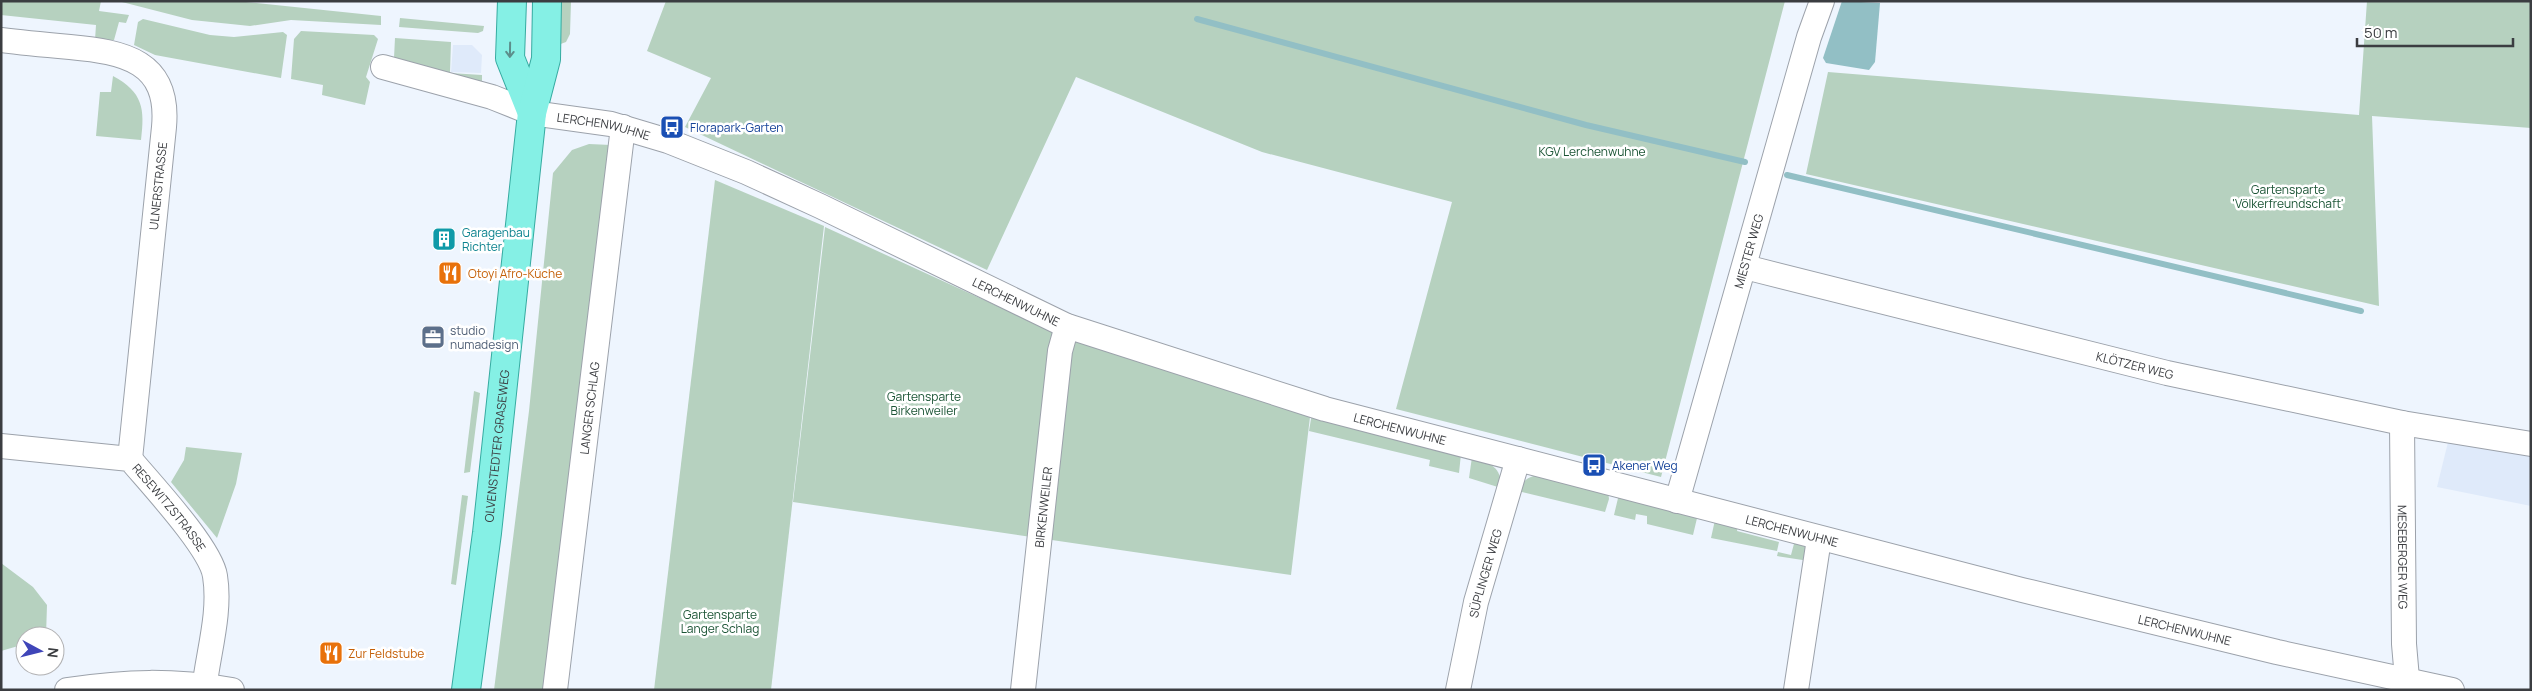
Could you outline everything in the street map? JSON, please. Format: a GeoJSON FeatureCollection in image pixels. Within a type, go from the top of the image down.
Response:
{"type":"FeatureCollection","features":[{"type":"Feature","properties":{"kind":"main road","name":"OLVENSTEDTER GRASEWEG"},"geometry":{"type":"LineString","coordinates":[[512,1],[510,58],[532,113]]}},
{"type":"Feature","properties":{"kind":"main road","name":"OLVENSTEDTER GRASEWEG"},"geometry":{"type":"LineString","coordinates":[[466,690],[487,533],[532,113],[546,59],[547,1]]}},
{"type":"Feature","properties":{"kind":"street","name":"MIESTER WEG"},"geometry":{"type":"LineString","coordinates":[[1677,501],[1809,37],[1822,1]]}},
{"type":"Feature","properties":{"kind":"street","name":"ULNERSTRASSE"},"geometry":{"type":"LineString","coordinates":[[1,40],[94,49],[125,55],[146,68],[156,80],[163,97],[165,117],[130,459]]}},
{"type":"Feature","properties":{"kind":"street","name":"LERCHENWUHNE"},"geometry":{"type":"LineString","coordinates":[[382,67],[492,98],[532,113],[623,127],[668,141],[746,172],[1067,326],[1325,409],[1820,539],[2408,685],[2452,690]]}},
{"type":"Feature","properties":{"kind":"street","name":"LANGER SCHLAG"},"geometry":{"type":"LineString","coordinates":[[555,690],[623,127]]}},
{"type":"Feature","properties":{"kind":"street","name":"KLÖTZER WEG"},"geometry":{"type":"LineString","coordinates":[[1745,267],[2167,373],[2402,423],[2531,444]]}},
{"type":"Feature","properties":{"kind":"street","name":"BIRKENWEILER"},"geometry":{"type":"LineString","coordinates":[[1023,690],[1060,350],[1067,326]]}},
{"type":"Feature","properties":{"kind":"street","name":"MESEBERGER WEG"},"geometry":{"type":"LineString","coordinates":[[2402,423],[2404,644],[2408,685]]}},
{"type":"Feature","properties":{"kind":"street","name":"RESEWITZSTRASSE"},"geometry":{"type":"LineString","coordinates":[[1,446],[130,459],[201,546],[214,570],[216,605],[204,688]]}},
{"type":"Feature","properties":{"kind":"street","name":"SÜPLINGER WEG"},"geometry":{"type":"LineString","coordinates":[[1458,690],[1476,602],[1518,459]]}},
{"type":"Feature","properties":{"kind":"street"},"geometry":{"type":"LineString","coordinates":[[1796,690],[1820,539]]}},
{"type":"Feature","properties":{"kind":"street"},"geometry":{"type":"LineString","coordinates":[[67,690],[146,681],[232,690]]}},
{"type":"Feature","properties":{"kind":"shaded area"},"geometry":{"type":"Polygon","coordinates":[[[453,45],[472,45],[482,55],[481,73],[451,72],[453,45]]]}},
{"type":"Feature","properties":{"kind":"shaded area"},"geometry":{"type":"Polygon","coordinates":[[[2449,438],[2531,453],[2531,506],[2437,487],[2449,438]]]}},
{"type":"Feature","properties":{"kind":"green space"},"geometry":{"type":"Polygon","coordinates":[[[1,1],[101,1],[99,11],[129,15],[126,23],[119,22],[114,40],[95,40],[96,25],[1,15],[1,1]]]}},
{"type":"Feature","properties":{"kind":"green space"},"geometry":{"type":"Polygon","coordinates":[[[118,1],[236,1],[381,16],[381,25],[291,20],[250,26],[192,20],[118,1]]]}},
{"type":"Feature","properties":{"kind":"green space"},"geometry":{"type":"Polygon","coordinates":[[[558,1],[571,1],[570,34],[566,42],[558,45],[558,1]]]}},
{"type":"Feature","properties":{"kind":"green space","name":"KGV Lerchenwuhne"},"geometry":{"type":"Polygon","coordinates":[[[666,1],[1785,1],[1661,477],[1396,409],[1452,202],[1262,152],[1076,77],[987,270],[685,127],[711,78],[647,51],[666,1]]]}},
{"type":"Feature","properties":{"kind":"green space","name":"Gartensparte 'Völkerfreundschaft'"},"geometry":{"type":"Polygon","coordinates":[[[2367,1],[2531,1],[2531,128],[2372,116],[2379,306],[1806,174],[1828,72],[2359,115],[2367,1]]]}},
{"type":"Feature","properties":{"kind":"green space"},"geometry":{"type":"Polygon","coordinates":[[[400,18],[484,26],[483,31],[478,33],[399,27],[400,18]]]}},
{"type":"Feature","properties":{"kind":"green space"},"geometry":{"type":"Polygon","coordinates":[[[143,19],[210,35],[234,37],[283,32],[287,35],[281,78],[155,55],[134,45],[138,22],[143,19]]]}},
{"type":"Feature","properties":{"kind":"green space"},"geometry":{"type":"Polygon","coordinates":[[[301,31],[374,35],[378,39],[366,77],[370,82],[365,105],[322,95],[323,85],[291,79],[294,39],[301,31]]]}},
{"type":"Feature","properties":{"kind":"green space"},"geometry":{"type":"Polygon","coordinates":[[[395,38],[451,42],[450,73],[482,75],[482,84],[394,58],[395,38]]]}},
{"type":"Feature","properties":{"kind":"green space"},"geometry":{"type":"Polygon","coordinates":[[[113,76],[131,88],[140,102],[143,119],[141,140],[96,136],[100,92],[111,92],[113,76]]]}},
{"type":"Feature","properties":{"kind":"green space"},"geometry":{"type":"Polygon","coordinates":[[[589,144],[611,145],[549,690],[494,690],[529,411],[553,173],[572,150],[589,144]]]}},
{"type":"Feature","properties":{"kind":"green space","name":"Gartensparte Langer Schlag"},"geometry":{"type":"Polygon","coordinates":[[[715,180],[824,226],[771,690],[654,690],[715,180]]]}},
{"type":"Feature","properties":{"kind":"green space","name":"Gartensparte Birkenweiler"},"geometry":{"type":"Polygon","coordinates":[[[825,227],[1041,326],[1310,417],[1291,575],[793,502],[825,227]]]}},
{"type":"Feature","properties":{"kind":"green space"},"geometry":{"type":"Polygon","coordinates":[[[474,391],[480,393],[470,472],[464,473],[474,391]]]}},
{"type":"Feature","properties":{"kind":"green space"},"geometry":{"type":"Polygon","coordinates":[[[1312,413],[1461,454],[1459,473],[1429,466],[1430,460],[1309,431],[1312,413]]]}},
{"type":"Feature","properties":{"kind":"green space"},"geometry":{"type":"Polygon","coordinates":[[[186,447],[242,453],[236,484],[217,538],[171,482],[184,460],[186,447]]]}},
{"type":"Feature","properties":{"kind":"green space"},"geometry":{"type":"Polygon","coordinates":[[[1472,457],[1494,467],[1501,481],[1501,488],[1469,478],[1472,457]]]}},
{"type":"Feature","properties":{"kind":"green space"},"geometry":{"type":"Polygon","coordinates":[[[1538,475],[1608,491],[1609,499],[1605,512],[1518,491],[1526,480],[1538,475]]]}},
{"type":"Feature","properties":{"kind":"green space"},"geometry":{"type":"Polygon","coordinates":[[[1619,494],[1698,514],[1693,535],[1647,524],[1647,516],[1636,514],[1635,520],[1614,515],[1619,494]]]}},
{"type":"Feature","properties":{"kind":"green space"},"geometry":{"type":"Polygon","coordinates":[[[462,495],[468,496],[456,585],[451,584],[462,495]]]}},
{"type":"Feature","properties":{"kind":"green space"},"geometry":{"type":"Polygon","coordinates":[[[1715,520],[1738,525],[1737,531],[1779,542],[1777,551],[1711,538],[1715,520]]]}},
{"type":"Feature","properties":{"kind":"green space"},"geometry":{"type":"Polygon","coordinates":[[[1795,540],[1805,546],[1809,561],[1777,556],[1778,552],[1791,555],[1795,540]]]}},
{"type":"Feature","properties":{"kind":"green space"},"geometry":{"type":"Polygon","coordinates":[[[1,563],[33,587],[47,605],[46,626],[15,626],[15,647],[1,651],[1,563]]]}},
{"type":"Feature","properties":{"kind":"water"},"geometry":{"type":"Polygon","coordinates":[[[1842,1],[1880,3],[1875,62],[1869,70],[1826,63],[1823,58],[1842,1]]]}},
{"type":"Feature","properties":{"kind":"waterway"},"geometry":{"type":"LineString","coordinates":[[1197,19],[1586,125],[1745,162]]}},
{"type":"Feature","properties":{"kind":"waterway"},"geometry":{"type":"LineString","coordinates":[[1787,175],[2361,311]]}},
{"type":"Feature","properties":{"kind":"place","name":"Florapark-Garten"},"geometry":{"type":"Point","coordinates":[672,127]}},
{"type":"Feature","properties":{"kind":"place","name":"Garagenbau Richter"},"geometry":{"type":"Point","coordinates":[444,239]}},
{"type":"Feature","properties":{"kind":"place","name":"Otoyi Afro-Küche"},"geometry":{"type":"Point","coordinates":[450,273]}},
{"type":"Feature","properties":{"kind":"place","name":"studio numadesign"},"geometry":{"type":"Point","coordinates":[433,337]}},
{"type":"Feature","properties":{"kind":"place","name":"Akener Weg"},"geometry":{"type":"Point","coordinates":[1594,465]}},
{"type":"Feature","properties":{"kind":"place","name":"Zur Feldstube"},"geometry":{"type":"Point","coordinates":[331,653]}}]}
